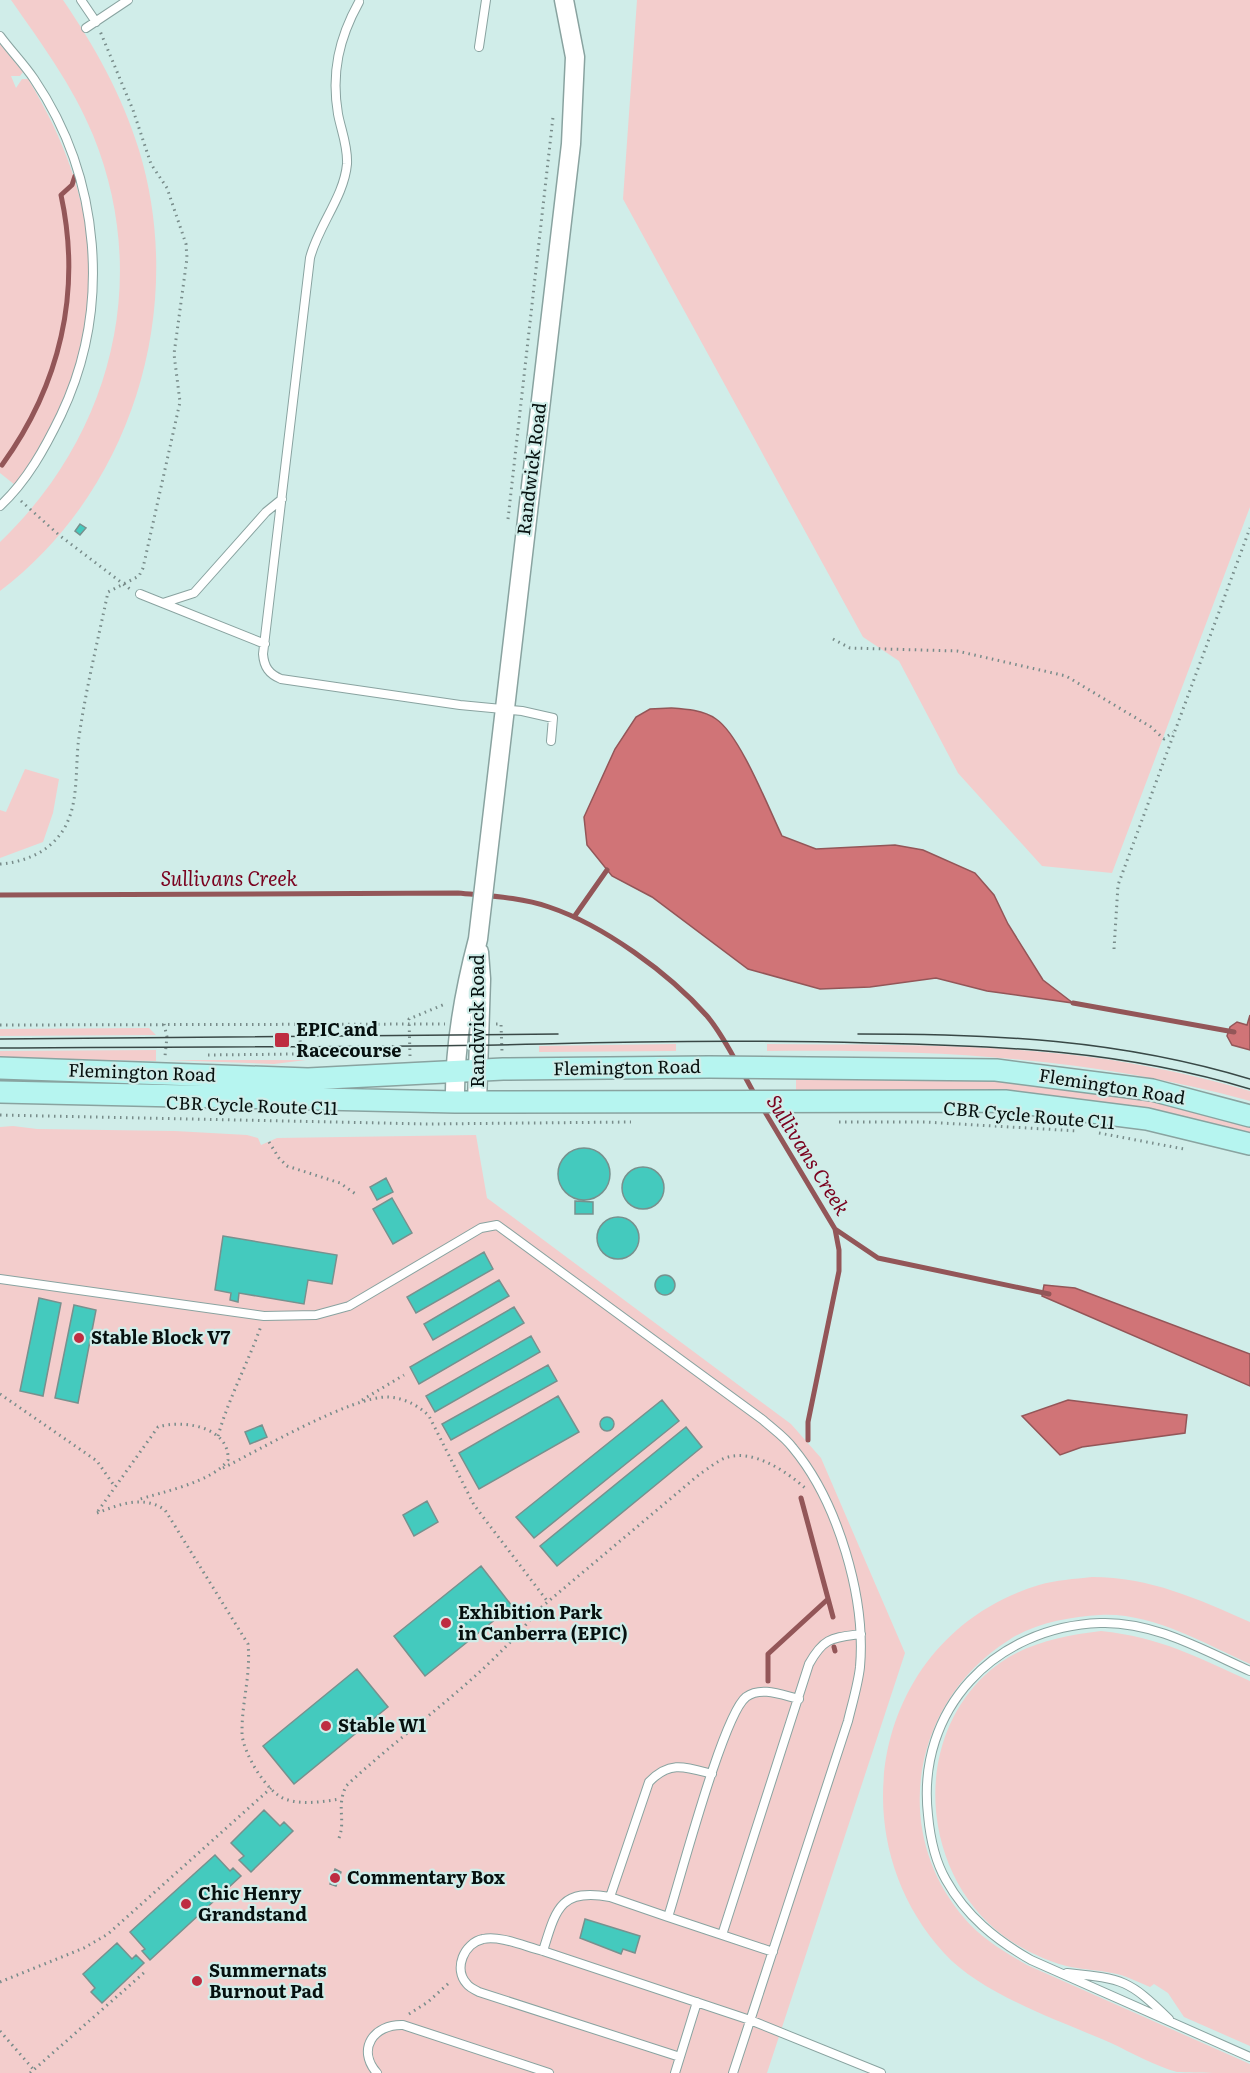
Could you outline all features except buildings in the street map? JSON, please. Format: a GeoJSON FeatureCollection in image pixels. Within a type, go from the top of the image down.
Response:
{"type":"FeatureCollection","features":[{"type":"Feature","properties":{"kind":"main road","name":"Flemington Road"},"geometry":{"type":"LineString","coordinates":[[0,1068],[308,1079],[477,1070],[769,1067],[996,1070],[1152,1090],[1250,1116]]}},
{"type":"Feature","properties":{"kind":"main road"},"geometry":{"type":"LineString","coordinates":[[29,1093],[33,1069]]}},
{"type":"Feature","properties":{"kind":"main road","name":"Flemington Road"},"geometry":{"type":"LineString","coordinates":[[0,1092],[477,1102],[503,1112],[724,1100],[1005,1101],[1147,1119],[1250,1144]]}},
{"type":"Feature","properties":{"kind":"street","name":"Randwick Road"},"geometry":{"type":"LineString","coordinates":[[477,1102],[477,1070],[470,1024],[467,978],[478,939],[571,144],[575,57],[564,0]]}},
{"type":"Feature","properties":{"kind":"street","name":"Randwick Road"},"geometry":{"type":"LineString","coordinates":[[455,1102],[454,1071],[470,1024]]}},
{"type":"Feature","properties":{"kind":"lane"},"geometry":{"type":"LineString","coordinates":[[81,0],[96,22]]}},
{"type":"Feature","properties":{"kind":"lane"},"geometry":{"type":"LineString","coordinates":[[86,28],[128,0]]}},
{"type":"Feature","properties":{"kind":"lane"},"geometry":{"type":"LineString","coordinates":[[479,47],[486,0]]}},
{"type":"Feature","properties":{"kind":"lane"},"geometry":{"type":"LineString","coordinates":[[359,3],[342,39],[336,62],[336,92],[347,165],[342,185],[314,242],[310,258],[265,644],[265,665],[271,674],[281,679],[553,718],[551,741]]}},
{"type":"Feature","properties":{"kind":"lane"},"geometry":{"type":"LineString","coordinates":[[0,36],[34,79],[71,151],[90,223],[93,259],[93,288],[88,328],[70,394],[48,440],[13,494],[0,506]]}},
{"type":"Feature","properties":{"kind":"lane"},"geometry":{"type":"LineString","coordinates":[[163,603],[194,593],[266,512],[282,499]]}},
{"type":"Feature","properties":{"kind":"lane"},"geometry":{"type":"LineString","coordinates":[[140,594],[265,644]]}},
{"type":"Feature","properties":{"kind":"lane"},"geometry":{"type":"LineString","coordinates":[[0,1279],[264,1316],[316,1315],[350,1306],[481,1228],[497,1225],[763,1420],[793,1447],[816,1485],[837,1528],[853,1575],[861,1634],[860,1669],[848,1721],[733,2073]]}},
{"type":"Feature","properties":{"kind":"lane"},"geometry":{"type":"LineString","coordinates":[[1250,1671],[1173,1637],[1137,1627],[1101,1623],[1055,1628],[1013,1645],[979,1670],[952,1702],[933,1746],[926,1794],[931,1838],[945,1880],[970,1915],[1001,1943],[1056,1971],[1250,2057]]}},
{"type":"Feature","properties":{"kind":"lane"},"geometry":{"type":"LineString","coordinates":[[722,1935],[809,1664],[818,1649],[830,1638],[861,1634]]}},
{"type":"Feature","properties":{"kind":"lane"},"geometry":{"type":"LineString","coordinates":[[668,1917],[731,1717],[747,1696],[758,1692],[771,1692],[798,1699]]}},
{"type":"Feature","properties":{"kind":"lane"},"geometry":{"type":"LineString","coordinates":[[610,1897],[649,1782],[659,1772],[670,1767],[685,1767],[712,1774]]}},
{"type":"Feature","properties":{"kind":"lane"},"geometry":{"type":"LineString","coordinates":[[543,1952],[553,1918],[561,1905],[574,1896],[588,1893],[610,1897],[773,1952]]}},
{"type":"Feature","properties":{"kind":"lane"},"geometry":{"type":"LineString","coordinates":[[680,2057],[479,1992],[467,1984],[461,1972],[460,1961],[473,1942],[484,1939],[543,1952],[750,2020],[881,2073]]}},
{"type":"Feature","properties":{"kind":"lane"},"geometry":{"type":"LineString","coordinates":[[1056,1971],[1121,1981],[1142,1992],[1173,2023]]}},
{"type":"Feature","properties":{"kind":"lane"},"geometry":{"type":"LineString","coordinates":[[675,2073],[697,2002]]}},
{"type":"Feature","properties":{"kind":"lane"},"geometry":{"type":"LineString","coordinates":[[377,2073],[369,2063],[367,2050],[379,2030],[390,2025],[403,2025],[549,2073]]}},
{"type":"Feature","properties":{"kind":"path"},"geometry":{"type":"LineString","coordinates":[[0,864],[11,863],[42,852],[55,842],[68,822],[73,801],[79,737],[108,592],[139,576],[143,568],[180,402],[174,354],[187,258],[186,244],[167,189],[151,164],[133,110],[96,22]]}},
{"type":"Feature","properties":{"kind":"path"},"geometry":{"type":"LineString","coordinates":[[13,494],[122,585],[140,594]]}},
{"type":"Feature","properties":{"kind":"path"},"geometry":{"type":"LineString","coordinates":[[1114,949],[1118,885],[1250,528]]}},
{"type":"Feature","properties":{"kind":"path"},"geometry":{"type":"LineString","coordinates":[[833,639],[850,648],[957,651],[1066,676],[1151,727],[1164,739],[1175,731]]}},
{"type":"Feature","properties":{"kind":"path"},"geometry":{"type":"LineString","coordinates":[[0,1024],[501,1024],[503,1070]]}},
{"type":"Feature","properties":{"kind":"path"},"geometry":{"type":"LineString","coordinates":[[164,1024],[167,1037],[164,1056],[175,1055]]}},
{"type":"Feature","properties":{"kind":"path"},"geometry":{"type":"LineString","coordinates":[[197,1055],[297,1054],[301,1046],[297,1024]]}},
{"type":"Feature","properties":{"kind":"path","name":"CBR Cycle Route C11"},"geometry":{"type":"LineString","coordinates":[[0,1114],[325,1122],[503,1112]]}},
{"type":"Feature","properties":{"kind":"path","name":"CBR Cycle Route C11"},"geometry":{"type":"LineString","coordinates":[[838,1122],[977,1124],[1084,1131]]}},
{"type":"Feature","properties":{"kind":"path","name":"CBR Cycle Route C11"},"geometry":{"type":"LineString","coordinates":[[1096,1133],[1189,1150]]}},
{"type":"Feature","properties":{"kind":"path"},"geometry":{"type":"LineString","coordinates":[[269,1142],[287,1166],[340,1183],[357,1195]]}},
{"type":"Feature","properties":{"kind":"path"},"geometry":{"type":"LineString","coordinates":[[218,1436],[227,1405],[249,1359],[264,1316]]}},
{"type":"Feature","properties":{"kind":"path"},"geometry":{"type":"LineString","coordinates":[[223,1468],[228,1461],[229,1450],[218,1436],[203,1428],[178,1423],[158,1427],[97,1513],[208,1477],[360,1401],[404,1375]]}},
{"type":"Feature","properties":{"kind":"path"},"geometry":{"type":"LineString","coordinates":[[0,1394],[97,1461],[115,1487]]}},
{"type":"Feature","properties":{"kind":"path"},"geometry":{"type":"LineString","coordinates":[[360,1401],[388,1397],[419,1406],[429,1416],[474,1505],[548,1602]]}},
{"type":"Feature","properties":{"kind":"path"},"geometry":{"type":"LineString","coordinates":[[339,1838],[343,1828],[340,1799],[346,1786],[475,1677],[548,1602],[701,1473],[726,1458],[745,1457],[763,1461],[780,1469],[807,1491]]}},
{"type":"Feature","properties":{"kind":"path"},"geometry":{"type":"LineString","coordinates":[[133,1502],[154,1502],[165,1510],[248,1644],[250,1660],[243,1743],[250,1760],[271,1788],[284,1799],[304,1802],[340,1799]]}},
{"type":"Feature","properties":{"kind":"path"},"geometry":{"type":"LineString","coordinates":[[0,1982],[18,1972],[84,1948],[108,1934],[271,1788]]}},
{"type":"Feature","properties":{"kind":"path"},"geometry":{"type":"LineString","coordinates":[[0,2031],[32,2072],[146,1971]]}},
{"type":"Feature","properties":{"kind":"path"},"geometry":{"type":"LineString","coordinates":[[390,2025],[428,2002],[461,1972]]}},
{"type":"Feature","properties":{"kind":"shaded area"},"geometry":{"type":"Polygon","coordinates":[[[11,0],[63,0],[107,72],[139,150],[152,210],[156,271],[151,332],[137,392],[115,449],[85,502],[46,550],[0,591],[0,542],[38,500],[70,454],[94,405],[110,353],[119,300],[119,245],[110,190],[93,135],[66,82],[11,0]]]}},
{"type":"Feature","properties":{"kind":"shaded area"},"geometry":{"type":"Polygon","coordinates":[[[637,0],[1250,0],[1250,507],[1112,873],[1042,866],[958,773],[899,661],[863,637],[623,199],[637,0]]]}},
{"type":"Feature","properties":{"kind":"shaded area"},"geometry":{"type":"Polygon","coordinates":[[[0,44],[23,72],[20,76],[11,76],[16,88],[22,79],[28,79],[56,131],[76,183],[87,234],[89,284],[84,334],[69,384],[46,435],[15,485],[0,473],[0,44]]]}},
{"type":"Feature","properties":{"kind":"shaded area"},"geometry":{"type":"Polygon","coordinates":[[[671,708],[706,714],[725,727],[744,755],[782,836],[816,849],[895,845],[923,850],[975,873],[994,895],[1008,924],[1043,980],[1073,1003],[987,991],[936,978],[870,987],[820,989],[748,969],[652,897],[612,876],[587,845],[584,817],[615,749],[636,717],[650,709],[671,708]]]}},
{"type":"Feature","properties":{"kind":"shaded area"},"geometry":{"type":"Polygon","coordinates":[[[25,769],[59,779],[53,813],[43,842],[0,858],[0,810],[6,812],[25,769]]]}},
{"type":"Feature","properties":{"kind":"shaded area"},"geometry":{"type":"Polygon","coordinates":[[[1250,1015],[1250,1050],[1232,1045],[1227,1036],[1230,1027],[1237,1022],[1247,1025],[1250,1015]]]}},
{"type":"Feature","properties":{"kind":"shaded area"},"geometry":{"type":"Polygon","coordinates":[[[149,1028],[156,1035],[0,1036],[0,1029],[149,1028]]]}},
{"type":"Feature","properties":{"kind":"shaded area"},"geometry":{"type":"Polygon","coordinates":[[[676,1044],[676,1051],[539,1052],[539,1046],[676,1044]]]}},
{"type":"Feature","properties":{"kind":"shaded area"},"geometry":{"type":"Polygon","coordinates":[[[767,1044],[969,1047],[1050,1052],[1190,1075],[1250,1091],[1250,1101],[1191,1086],[1071,1065],[950,1054],[767,1051],[767,1044]]]}},
{"type":"Feature","properties":{"kind":"shaded area"},"geometry":{"type":"Polygon","coordinates":[[[311,1048],[387,1048],[387,1053],[311,1058],[311,1048]]]}},
{"type":"Feature","properties":{"kind":"shaded area"},"geometry":{"type":"Polygon","coordinates":[[[156,1050],[156,1061],[0,1058],[0,1051],[156,1050]]]}},
{"type":"Feature","properties":{"kind":"shaded area"},"geometry":{"type":"Polygon","coordinates":[[[167,1060],[306,1060],[274,1064],[167,1060]]]}},
{"type":"Feature","properties":{"kind":"shaded area"},"geometry":{"type":"Polygon","coordinates":[[[796,1076],[1004,1080],[1142,1099],[1250,1125],[1250,1133],[1143,1109],[1034,1094],[945,1090],[796,1090],[796,1076]]]}},
{"type":"Feature","properties":{"kind":"shaded area","name":"Exhibition Park in Canberra (EPIC)"},"geometry":{"type":"Polygon","coordinates":[[[0,1127],[37,1129],[175,1131],[247,1135],[258,1138],[261,1145],[277,1138],[476,1135],[487,1198],[791,1424],[821,1458],[905,1653],[767,2073],[0,2073],[0,1127]]]}},
{"type":"Feature","properties":{"kind":"shaded area"},"geometry":{"type":"Polygon","coordinates":[[[1044,1285],[1075,1288],[1250,1354],[1250,1386],[1042,1296],[1044,1285]]]}},
{"type":"Feature","properties":{"kind":"shaded area"},"geometry":{"type":"Polygon","coordinates":[[[1068,1400],[1187,1415],[1185,1433],[1082,1447],[1060,1455],[1022,1416],[1068,1400]]]}},
{"type":"Feature","properties":{"kind":"shaded area"},"geometry":{"type":"Polygon","coordinates":[[[1092,1577],[1154,1585],[1250,1622],[1250,1664],[1178,1631],[1120,1615],[1065,1619],[1019,1634],[976,1666],[951,1697],[932,1732],[922,1770],[920,1809],[926,1847],[941,1885],[965,1919],[994,1945],[1027,1965],[1250,2064],[1250,2073],[1177,2072],[1000,1994],[960,1968],[944,1953],[910,1904],[890,1851],[883,1796],[890,1742],[909,1691],[940,1646],[984,1610],[1039,1585],[1092,1577]]]}},
{"type":"Feature","properties":{"kind":"shaded area"},"geometry":{"type":"Polygon","coordinates":[[[1101,1631],[1160,1643],[1250,1681],[1250,2046],[1184,2017],[1168,1993],[1154,1984],[1150,1987],[1117,1974],[1063,1965],[1012,1942],[978,1911],[957,1881],[943,1847],[936,1811],[937,1774],[945,1738],[960,1705],[996,1665],[1024,1649],[1054,1639],[1101,1631]]]}},
{"type":"Feature","properties":{"kind":"waterway"},"geometry":{"type":"LineString","coordinates":[[2,465],[39,403],[52,370],[61,336],[67,302],[69,267],[67,231],[61,195],[72,185],[75,176]]}},
{"type":"Feature","properties":{"kind":"waterway"},"geometry":{"type":"LineString","coordinates":[[574,917],[607,870]]}},
{"type":"Feature","properties":{"kind":"waterway","name":"Sullivans Creek"},"geometry":{"type":"LineString","coordinates":[[0,895],[458,893],[527,901],[570,915],[613,938],[655,967],[707,1016],[737,1063]]}},
{"type":"Feature","properties":{"kind":"waterway"},"geometry":{"type":"LineString","coordinates":[[1073,1003],[1234,1032]]}},
{"type":"Feature","properties":{"kind":"waterway","name":"Sullivans Creek"},"geometry":{"type":"LineString","coordinates":[[743,1073],[756,1097]]}},
{"type":"Feature","properties":{"kind":"waterway","name":"Sullivans Creek"},"geometry":{"type":"LineString","coordinates":[[762,1107],[835,1229],[878,1258],[1049,1294]]}},
{"type":"Feature","properties":{"kind":"waterway"},"geometry":{"type":"LineString","coordinates":[[808,1440],[808,1422],[839,1271],[839,1250],[835,1229]]}},
{"type":"Feature","properties":{"kind":"waterway"},"geometry":{"type":"LineString","coordinates":[[801,1498],[833,1617]]}},
{"type":"Feature","properties":{"kind":"waterway"},"geometry":{"type":"LineString","coordinates":[[768,1681],[768,1654],[828,1599]]}},
{"type":"Feature","properties":{"kind":"waterway"},"geometry":{"type":"LineString","coordinates":[[834,1647],[835,1651]]}},
{"type":"Feature","properties":{"kind":"tram line"},"geometry":{"type":"LineString","coordinates":[[0,1039],[558,1034]]}},
{"type":"Feature","properties":{"kind":"tram line"},"geometry":{"type":"LineString","coordinates":[[858,1034],[959,1035],[1104,1047],[1152,1055],[1250,1079]]}},
{"type":"Feature","properties":{"kind":"tram line"},"geometry":{"type":"LineString","coordinates":[[0,1048],[406,1046],[706,1041],[919,1044],[1062,1052],[1108,1058],[1202,1076],[1250,1089]]}},
{"type":"Feature","properties":{"kind":"place","name":"EPIC and Racecourse"},"geometry":{"type":"Point","coordinates":[282,1040]}},
{"type":"Feature","properties":{"kind":"place","name":"Stable Block V7"},"geometry":{"type":"Point","coordinates":[79,1338]}},
{"type":"Feature","properties":{"kind":"place","name":"Exhibition Park in Canberra (EPIC)"},"geometry":{"type":"Point","coordinates":[446,1623]}},
{"type":"Feature","properties":{"kind":"place","name":"Stable W1"},"geometry":{"type":"Point","coordinates":[326,1726]}},
{"type":"Feature","properties":{"kind":"place","name":"Commentary Box"},"geometry":{"type":"Point","coordinates":[335,1878]}},
{"type":"Feature","properties":{"kind":"place","name":"Chic Henry Grandstand"},"geometry":{"type":"Point","coordinates":[186,1904]}},
{"type":"Feature","properties":{"kind":"place","name":"Summernats Burnout Pad"},"geometry":{"type":"Point","coordinates":[197,1981]}}]}
